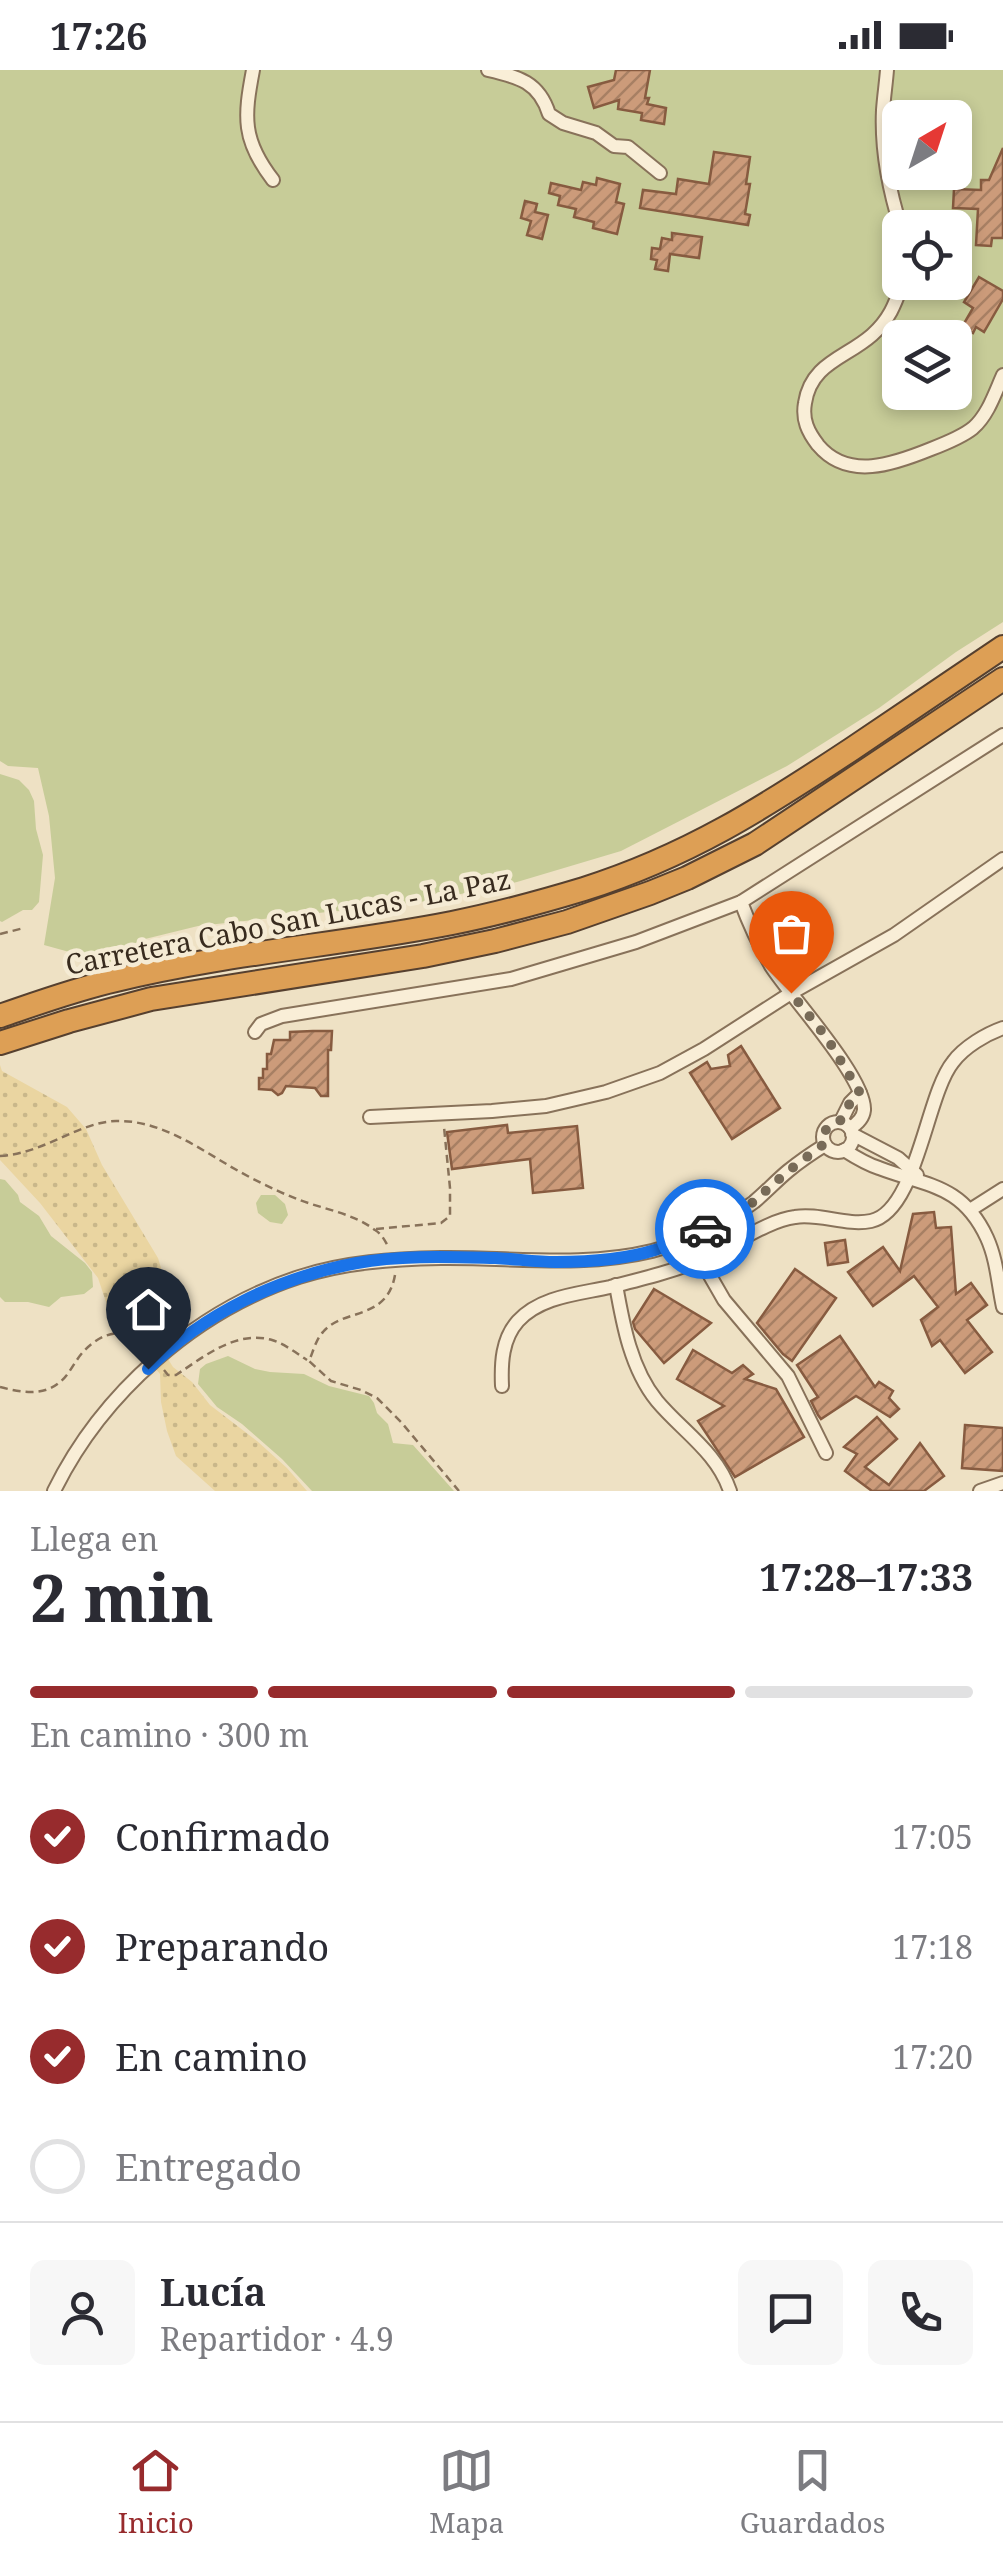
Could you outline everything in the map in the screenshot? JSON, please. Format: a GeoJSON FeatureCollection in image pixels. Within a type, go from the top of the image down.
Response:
{"type":"FeatureCollection","features":[{"type":"Feature","properties":{"kind":"highway","name":"Carretera Cabo San Lucas - La Paz"},"geometry":{"type":"LineString","coordinates":[[0,1016],[100,984],[192,964],[465,920],[534,904],[641,868],[696,845],[771,802],[1003,648]]}},
{"type":"Feature","properties":{"kind":"highway","name":"Carretera Cabo San Lucas - La Paz"},"geometry":{"type":"LineString","coordinates":[[0,1043],[110,1009],[186,992],[495,941],[636,899],[754,844],[1003,679]]}},
{"type":"Feature","properties":{"kind":"highway"},"geometry":{"type":"LineString","coordinates":[[0,1002],[46,988],[100,984]]}},
{"type":"Feature","properties":{"kind":"street"},"geometry":{"type":"LineString","coordinates":[[253,70],[247,105],[249,134],[256,157],[274,180]]}},
{"type":"Feature","properties":{"kind":"street"},"geometry":{"type":"LineString","coordinates":[[488,70],[519,78],[545,99],[550,114],[596,133],[614,146],[628,147],[660,173]]}},
{"type":"Feature","properties":{"kind":"street"},"geometry":{"type":"LineString","coordinates":[[886,70],[884,147],[896,210]]}},
{"type":"Feature","properties":{"kind":"street"},"geometry":{"type":"LineString","coordinates":[[897,300],[893,312],[872,334],[822,367],[809,386],[804,406],[806,429],[822,450],[844,465],[874,468],[941,445],[973,428],[990,406],[1003,376]]}},
{"type":"Feature","properties":{"kind":"street"},"geometry":{"type":"LineString","coordinates":[[254,1032],[261,1024],[282,1016],[511,980],[636,942],[741,902],[1003,734]]}},
{"type":"Feature","properties":{"kind":"street"},"geometry":{"type":"LineString","coordinates":[[370,1117],[546,1106],[606,1092],[660,1073],[894,935],[1003,859]]}},
{"type":"Feature","properties":{"kind":"street"},"geometry":{"type":"LineString","coordinates":[[741,902],[772,967],[827,1038],[860,1093],[864,1111],[860,1122],[848,1128]]}},
{"type":"Feature","properties":{"kind":"street"},"geometry":{"type":"LineString","coordinates":[[502,1386],[504,1349],[517,1322],[546,1301],[701,1260],[781,1219],[807,1216],[869,1222],[885,1214],[914,1176],[937,1092],[952,1062],[966,1049],[1003,1028]]}},
{"type":"Feature","properties":{"kind":"street"},"geometry":{"type":"LineString","coordinates":[[914,1176],[881,1169],[844,1150],[833,1151],[822,1139],[826,1129],[835,1122],[848,1128],[882,1148],[914,1176],[955,1197],[970,1210],[987,1237],[1003,1307]]}},
{"type":"Feature","properties":{"kind":"street"},"geometry":{"type":"LineString","coordinates":[[844,1150],[848,1146],[848,1128]]}},
{"type":"Feature","properties":{"kind":"street"},"geometry":{"type":"LineString","coordinates":[[54,1491],[83,1440],[166,1350],[250,1297],[299,1277],[392,1259],[553,1262],[609,1260],[656,1250],[746,1207],[824,1144]]}},
{"type":"Feature","properties":{"kind":"street"},"geometry":{"type":"LineString","coordinates":[[970,1210],[1003,1190]]}},
{"type":"Feature","properties":{"kind":"street"},"geometry":{"type":"LineString","coordinates":[[701,1260],[732,1312],[788,1376],[826,1453]]}},
{"type":"Feature","properties":{"kind":"street"},"geometry":{"type":"LineString","coordinates":[[616,1285],[641,1376],[656,1400],[706,1450],[730,1491]]}},
{"type":"Feature","properties":{"kind":"street"},"geometry":{"type":"LineString","coordinates":[[980,1491],[1003,1483]]}},
{"type":"Feature","properties":{"kind":"path"},"geometry":{"type":"LineString","coordinates":[[0,934],[24,928]]}},
{"type":"Feature","properties":{"kind":"path"},"geometry":{"type":"LineString","coordinates":[[374,1229],[441,1223],[450,1216],[442,1113]]}},
{"type":"Feature","properties":{"kind":"path"},"geometry":{"type":"LineString","coordinates":[[0,1156],[33,1150],[93,1125],[135,1123],[178,1136],[278,1190],[374,1229],[384,1238],[392,1259],[396,1276],[393,1286],[385,1299],[367,1311],[321,1333],[309,1361]]}},
{"type":"Feature","properties":{"kind":"path"},"geometry":{"type":"LineString","coordinates":[[0,1387],[26,1394],[46,1390],[59,1383],[86,1349],[104,1335],[128,1334],[144,1347]]}},
{"type":"Feature","properties":{"kind":"path"},"geometry":{"type":"LineString","coordinates":[[160,1365],[168,1375],[176,1375],[232,1342],[248,1337],[270,1339],[309,1361],[331,1381],[377,1398],[459,1491]]}},
{"type":"Feature","properties":{"kind":"green space"},"geometry":{"type":"Polygon","coordinates":[[[0,70],[1003,70],[1003,622],[787,766],[621,851],[517,882],[428,901],[198,926],[145,939],[109,963],[44,945],[55,878],[49,816],[38,768],[8,766],[0,761],[0,70]]]}},
{"type":"Feature","properties":{"kind":"green space"},"geometry":{"type":"Polygon","coordinates":[[[0,774],[19,780],[29,790],[43,855],[39,902],[32,910],[23,910],[2,922],[0,921],[0,774]]]}},
{"type":"Feature","properties":{"kind":"green space"},"geometry":{"type":"Polygon","coordinates":[[[0,1179],[39,1216],[51,1236],[85,1263],[92,1272],[93,1287],[84,1294],[61,1297],[49,1307],[5,1302],[0,1297],[0,1179]]]}},
{"type":"Feature","properties":{"kind":"green space"},"geometry":{"type":"Polygon","coordinates":[[[261,1195],[275,1195],[285,1204],[288,1215],[282,1224],[270,1222],[258,1213],[256,1203],[261,1195]]]}},
{"type":"Feature","properties":{"kind":"green space"},"geometry":{"type":"Polygon","coordinates":[[[228,1356],[255,1369],[304,1374],[329,1386],[369,1396],[388,1424],[393,1443],[413,1445],[454,1491],[312,1491],[282,1459],[217,1407],[198,1384],[200,1369],[228,1356]]]}},
{"type":"Feature","properties":{"kind":"sand"},"geometry":{"type":"Polygon","coordinates":[[[0,1065],[2,1071],[67,1107],[86,1129],[102,1165],[158,1258],[168,1291],[163,1314],[151,1332],[173,1367],[192,1382],[210,1405],[287,1468],[307,1491],[215,1491],[176,1456],[161,1402],[160,1374],[109,1311],[98,1278],[40,1203],[0,1160],[0,1065]]]}},
{"type":"Feature","properties":{"kind":"building"},"geometry":{"type":"Polygon","coordinates":[[[616,70],[650,70],[645,98],[649,98],[647,104],[666,108],[664,124],[641,120],[642,113],[618,109],[619,100],[594,108],[588,87],[614,80],[616,70]]]}},
{"type":"Feature","properties":{"kind":"building"},"geometry":{"type":"Polygon","coordinates":[[[1003,148],[1003,238],[992,238],[991,246],[976,245],[978,209],[953,208],[954,190],[981,190],[981,180],[989,180],[1003,148]]]}},
{"type":"Feature","properties":{"kind":"building"},"geometry":{"type":"Polygon","coordinates":[[[714,152],[750,157],[745,214],[750,215],[748,225],[640,208],[643,190],[676,194],[678,179],[709,184],[714,152]]]}},
{"type":"Feature","properties":{"kind":"building"},"geometry":{"type":"Polygon","coordinates":[[[597,178],[620,184],[616,202],[624,204],[617,234],[593,228],[594,222],[574,217],[576,209],[558,205],[560,196],[549,193],[551,183],[581,190],[583,182],[596,185],[597,178]]]}},
{"type":"Feature","properties":{"kind":"building"},"geometry":{"type":"Polygon","coordinates":[[[525,201],[537,204],[535,212],[548,215],[542,239],[527,235],[531,221],[521,218],[525,201]]]}},
{"type":"Feature","properties":{"kind":"building"},"geometry":{"type":"Polygon","coordinates":[[[672,233],[702,237],[699,258],[670,254],[668,271],[655,269],[657,260],[651,259],[652,248],[660,249],[662,238],[672,240],[672,233]]]}},
{"type":"Feature","properties":{"kind":"building"},"geometry":{"type":"Polygon","coordinates":[[[979,277],[1003,291],[1003,299],[984,332],[976,327],[972,332],[972,320],[966,320],[973,308],[964,302],[972,300],[972,289],[979,277]]]}},
{"type":"Feature","properties":{"kind":"building"},"geometry":{"type":"Polygon","coordinates":[[[332,1031],[328,1096],[321,1096],[315,1088],[286,1086],[278,1095],[259,1089],[259,1078],[267,1069],[267,1054],[271,1054],[274,1040],[290,1040],[290,1032],[332,1031]]]}},
{"type":"Feature","properties":{"kind":"building"},"geometry":{"type":"Polygon","coordinates":[[[741,1046],[780,1108],[732,1139],[690,1073],[707,1062],[711,1069],[730,1066],[728,1055],[741,1046]]]}},
{"type":"Feature","properties":{"kind":"building"},"geometry":{"type":"Polygon","coordinates":[[[507,1125],[508,1133],[577,1126],[583,1188],[533,1193],[530,1159],[452,1169],[447,1132],[507,1125]]]}},
{"type":"Feature","properties":{"kind":"building"},"geometry":{"type":"Polygon","coordinates":[[[934,1212],[936,1228],[951,1227],[956,1294],[971,1283],[987,1305],[967,1320],[992,1352],[965,1373],[940,1340],[932,1346],[921,1320],[938,1307],[914,1276],[873,1306],[848,1272],[883,1247],[900,1271],[913,1214],[934,1212]]]}},
{"type":"Feature","properties":{"kind":"building"},"geometry":{"type":"Polygon","coordinates":[[[845,1240],[848,1262],[828,1265],[825,1243],[845,1240]]]}},
{"type":"Feature","properties":{"kind":"building"},"geometry":{"type":"Polygon","coordinates":[[[795,1269],[836,1298],[792,1361],[757,1323],[795,1269]]]}},
{"type":"Feature","properties":{"kind":"building"},"geometry":{"type":"Polygon","coordinates":[[[654,1289],[711,1323],[664,1363],[633,1322],[654,1289]]]}},
{"type":"Feature","properties":{"kind":"building"},"geometry":{"type":"Polygon","coordinates":[[[840,1336],[875,1387],[879,1382],[893,1391],[889,1398],[899,1409],[890,1417],[856,1396],[821,1419],[818,1415],[811,1401],[818,1397],[797,1365],[840,1336]]]}},
{"type":"Feature","properties":{"kind":"building"},"geometry":{"type":"Polygon","coordinates":[[[693,1350],[732,1373],[743,1365],[753,1374],[745,1379],[776,1389],[804,1437],[735,1477],[698,1421],[724,1406],[677,1379],[693,1350]]]}},
{"type":"Feature","properties":{"kind":"building"},"geometry":{"type":"Polygon","coordinates":[[[877,1417],[897,1439],[865,1467],[889,1485],[920,1443],[944,1476],[924,1491],[872,1491],[845,1471],[857,1454],[844,1447],[877,1417]]]}},
{"type":"Feature","properties":{"kind":"building"},"geometry":{"type":"Polygon","coordinates":[[[965,1425],[1003,1428],[1003,1471],[962,1468],[965,1425]]]}},
{"type":"Feature","properties":{"kind":"way so far"},"geometry":{"type":"LineString","coordinates":[[705,1229],[762,1196],[824,1144],[826,1129],[840,1121],[860,1093],[827,1038],[791,993]]}},
{"type":"Feature","properties":{"kind":"route"},"geometry":{"type":"LineString","coordinates":[[148,1369],[189,1333],[250,1297],[299,1277],[392,1259],[609,1260],[656,1250],[705,1229]]}}]}
